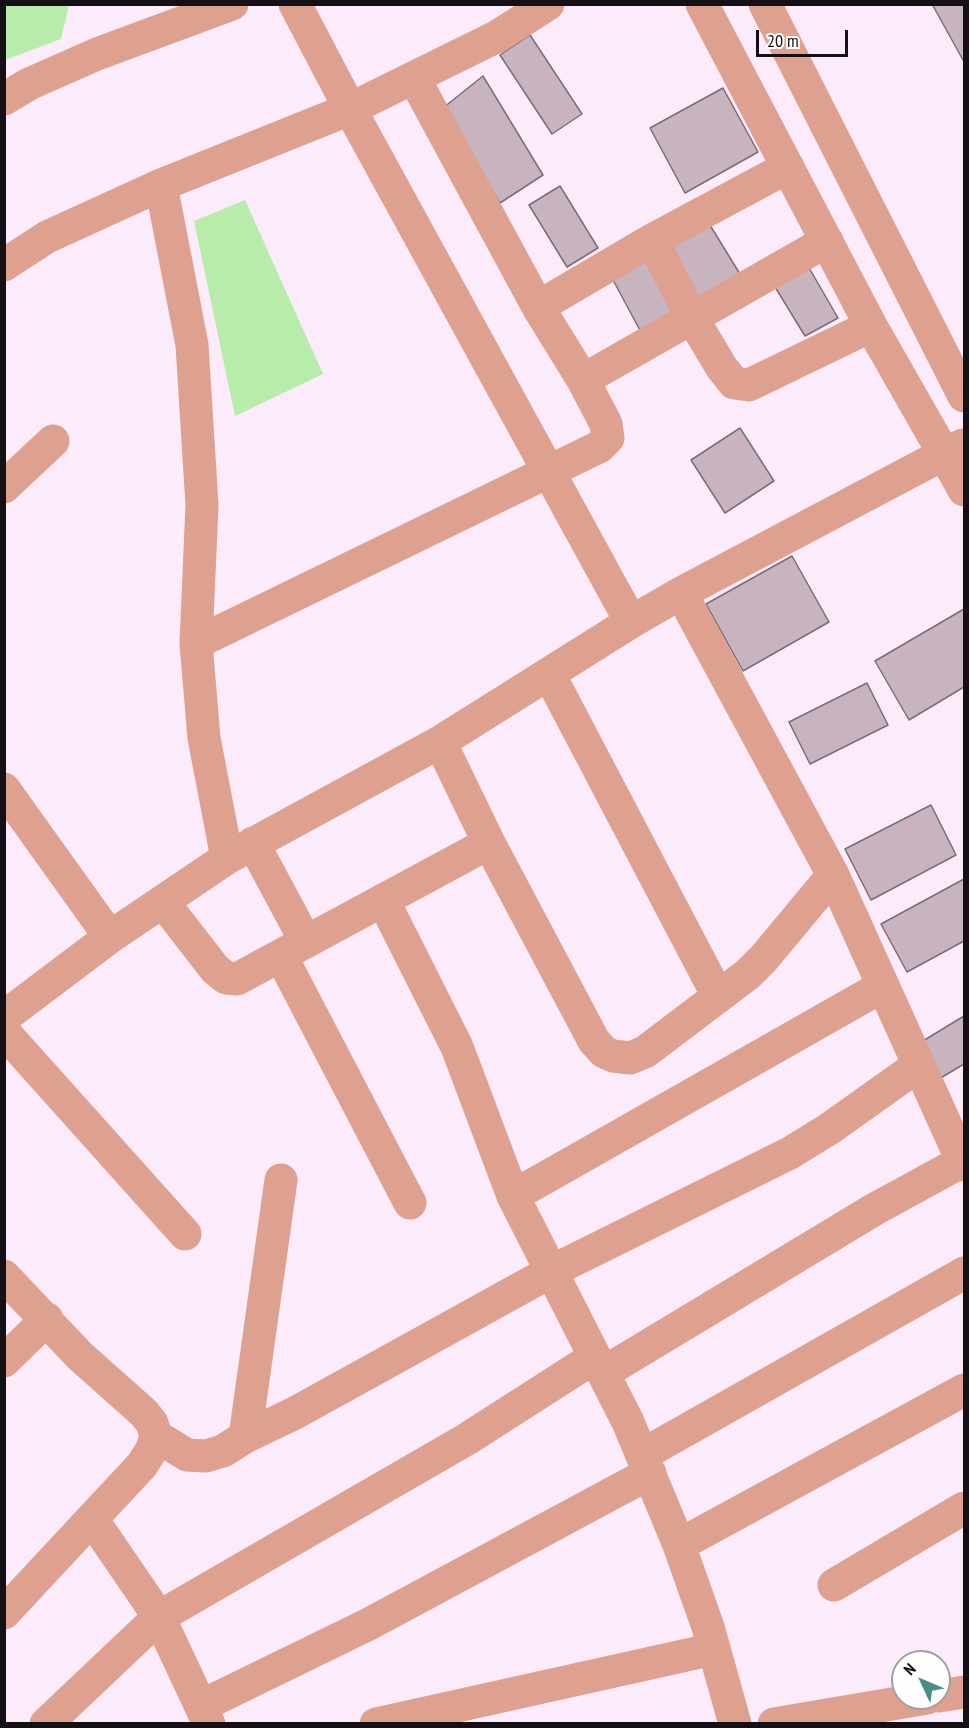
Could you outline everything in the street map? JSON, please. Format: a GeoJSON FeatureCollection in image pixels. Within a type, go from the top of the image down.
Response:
{"type":"FeatureCollection","features":[{"type":"Feature","properties":{"kind":"street"},"geometry":{"type":"LineString","coordinates":[[4,99],[29,84],[97,54],[231,4]]}},
{"type":"Feature","properties":{"kind":"street"},"geometry":{"type":"LineString","coordinates":[[295,4],[350,109],[631,622]]}},
{"type":"Feature","properties":{"kind":"street"},"geometry":{"type":"LineString","coordinates":[[702,4],[871,327],[954,449],[964,490]]}},
{"type":"Feature","properties":{"kind":"street"},"geometry":{"type":"LineString","coordinates":[[765,4],[964,396]]}},
{"type":"Feature","properties":{"kind":"street"},"geometry":{"type":"LineString","coordinates":[[4,265],[46,237],[161,185],[350,109],[414,78],[498,36],[534,8]]}},
{"type":"Feature","properties":{"kind":"street"},"geometry":{"type":"LineString","coordinates":[[196,643],[599,447],[608,438],[606,424],[583,380],[538,307],[414,78]]}},
{"type":"Feature","properties":{"kind":"street"},"geometry":{"type":"LineString","coordinates":[[538,307],[652,240],[788,166]]}},
{"type":"Feature","properties":{"kind":"street"},"geometry":{"type":"LineString","coordinates":[[161,185],[192,345],[202,505],[196,643],[204,738],[240,850],[293,949],[411,1203]]}},
{"type":"Feature","properties":{"kind":"street"},"geometry":{"type":"LineString","coordinates":[[652,240],[692,318],[722,368],[734,383],[749,385],[871,327]]}},
{"type":"Feature","properties":{"kind":"street"},"geometry":{"type":"LineString","coordinates":[[583,380],[826,241]]}},
{"type":"Feature","properties":{"kind":"street"},"geometry":{"type":"LineString","coordinates":[[4,487],[53,441]]}},
{"type":"Feature","properties":{"kind":"street"},"geometry":{"type":"LineString","coordinates":[[4,1017],[110,937],[240,850],[440,742],[681,593],[954,449]]}},
{"type":"Feature","properties":{"kind":"street"},"geometry":{"type":"LineString","coordinates":[[46,1724],[159,1617],[467,1439],[874,1209],[964,1163],[833,875],[681,593]]}},
{"type":"Feature","properties":{"kind":"street"},"geometry":{"type":"LineString","coordinates":[[549,674],[718,996]]}},
{"type":"Feature","properties":{"kind":"street"},"geometry":{"type":"LineString","coordinates":[[440,742],[489,843],[594,1041],[604,1052],[613,1056],[630,1058],[645,1052],[748,974],[833,875]]}},
{"type":"Feature","properties":{"kind":"street"},"geometry":{"type":"LineString","coordinates":[[4,789],[110,937]]}},
{"type":"Feature","properties":{"kind":"street"},"geometry":{"type":"LineString","coordinates":[[163,902],[215,969],[226,978],[237,979],[489,843]]}},
{"type":"Feature","properties":{"kind":"street"},"geometry":{"type":"LineString","coordinates":[[383,900],[457,1047],[513,1196],[628,1422],[646,1464],[679,1545],[714,1649],[735,1724]]}},
{"type":"Feature","properties":{"kind":"street"},"geometry":{"type":"LineString","coordinates":[[513,1196],[883,986]]}},
{"type":"Feature","properties":{"kind":"street"},"geometry":{"type":"LineString","coordinates":[[4,1032],[185,1234]]}},
{"type":"Feature","properties":{"kind":"street"},"geometry":{"type":"LineString","coordinates":[[156,1436],[188,1455],[206,1456],[223,1451],[552,1271],[790,1153],[830,1129],[920,1065]]}},
{"type":"Feature","properties":{"kind":"street"},"geometry":{"type":"LineString","coordinates":[[245,1437],[280,1180]]}},
{"type":"Feature","properties":{"kind":"street"},"geometry":{"type":"LineString","coordinates":[[92,1520],[159,1617],[205,1715],[369,1624],[646,1464],[964,1273]]}},
{"type":"Feature","properties":{"kind":"street"},"geometry":{"type":"LineString","coordinates":[[4,1276],[80,1356],[144,1413],[152,1424],[156,1436],[152,1449],[142,1465],[4,1613]]}},
{"type":"Feature","properties":{"kind":"street"},"geometry":{"type":"LineString","coordinates":[[4,1361],[47,1320]]}},
{"type":"Feature","properties":{"kind":"street"},"geometry":{"type":"LineString","coordinates":[[679,1545],[964,1390]]}},
{"type":"Feature","properties":{"kind":"street"},"geometry":{"type":"LineString","coordinates":[[834,1585],[964,1508]]}},
{"type":"Feature","properties":{"kind":"street"},"geometry":{"type":"LineString","coordinates":[[376,1724],[714,1649]]}},
{"type":"Feature","properties":{"kind":"street"},"geometry":{"type":"LineString","coordinates":[[776,1723],[891,1704]]}},
{"type":"Feature","properties":{"kind":"green space"},"geometry":{"type":"Polygon","coordinates":[[[5,4],[69,5],[61,39],[5,60],[5,4]]]}},
{"type":"Feature","properties":{"kind":"green space"},"geometry":{"type":"Polygon","coordinates":[[[245,200],[323,374],[235,416],[194,221],[245,200]]]}},
{"type":"Feature","properties":{"kind":"building"},"geometry":{"type":"Polygon","coordinates":[[[932,4],[964,4],[963,60],[932,4]]]}},
{"type":"Feature","properties":{"kind":"building"},"geometry":{"type":"Polygon","coordinates":[[[530,35],[582,114],[552,134],[500,55],[530,35]]]}},
{"type":"Feature","properties":{"kind":"building"},"geometry":{"type":"Polygon","coordinates":[[[483,76],[543,175],[500,203],[443,108],[483,76]]]}},
{"type":"Feature","properties":{"kind":"building"},"geometry":{"type":"Polygon","coordinates":[[[723,88],[758,152],[685,193],[650,128],[723,88]]]}},
{"type":"Feature","properties":{"kind":"building"},"geometry":{"type":"Polygon","coordinates":[[[560,186],[598,248],[567,267],[529,205],[560,186]]]}},
{"type":"Feature","properties":{"kind":"building"},"geometry":{"type":"Polygon","coordinates":[[[705,217],[740,274],[697,298],[669,238],[705,217]]]}},
{"type":"Feature","properties":{"kind":"building"},"geometry":{"type":"Polygon","coordinates":[[[644,259],[677,314],[643,336],[612,278],[644,259]]]}},
{"type":"Feature","properties":{"kind":"building"},"geometry":{"type":"Polygon","coordinates":[[[808,266],[838,318],[805,336],[772,282],[808,266]]]}},
{"type":"Feature","properties":{"kind":"building"},"geometry":{"type":"Polygon","coordinates":[[[740,428],[774,481],[725,513],[691,460],[740,428]]]}},
{"type":"Feature","properties":{"kind":"building"},"geometry":{"type":"Polygon","coordinates":[[[792,556],[829,622],[743,671],[706,604],[792,556]]]}},
{"type":"Feature","properties":{"kind":"building"},"geometry":{"type":"Polygon","coordinates":[[[964,609],[964,687],[909,720],[875,661],[964,609]]]}},
{"type":"Feature","properties":{"kind":"building"},"geometry":{"type":"Polygon","coordinates":[[[867,683],[888,725],[810,764],[789,722],[867,683]]]}},
{"type":"Feature","properties":{"kind":"building"},"geometry":{"type":"Polygon","coordinates":[[[931,805],[956,855],[871,900],[845,849],[931,805]]]}},
{"type":"Feature","properties":{"kind":"building"},"geometry":{"type":"Polygon","coordinates":[[[964,879],[964,941],[907,972],[881,924],[964,879]]]}},
{"type":"Feature","properties":{"kind":"building"},"geometry":{"type":"Polygon","coordinates":[[[964,1016],[964,1064],[939,1079],[918,1044],[964,1016]]]}}]}
